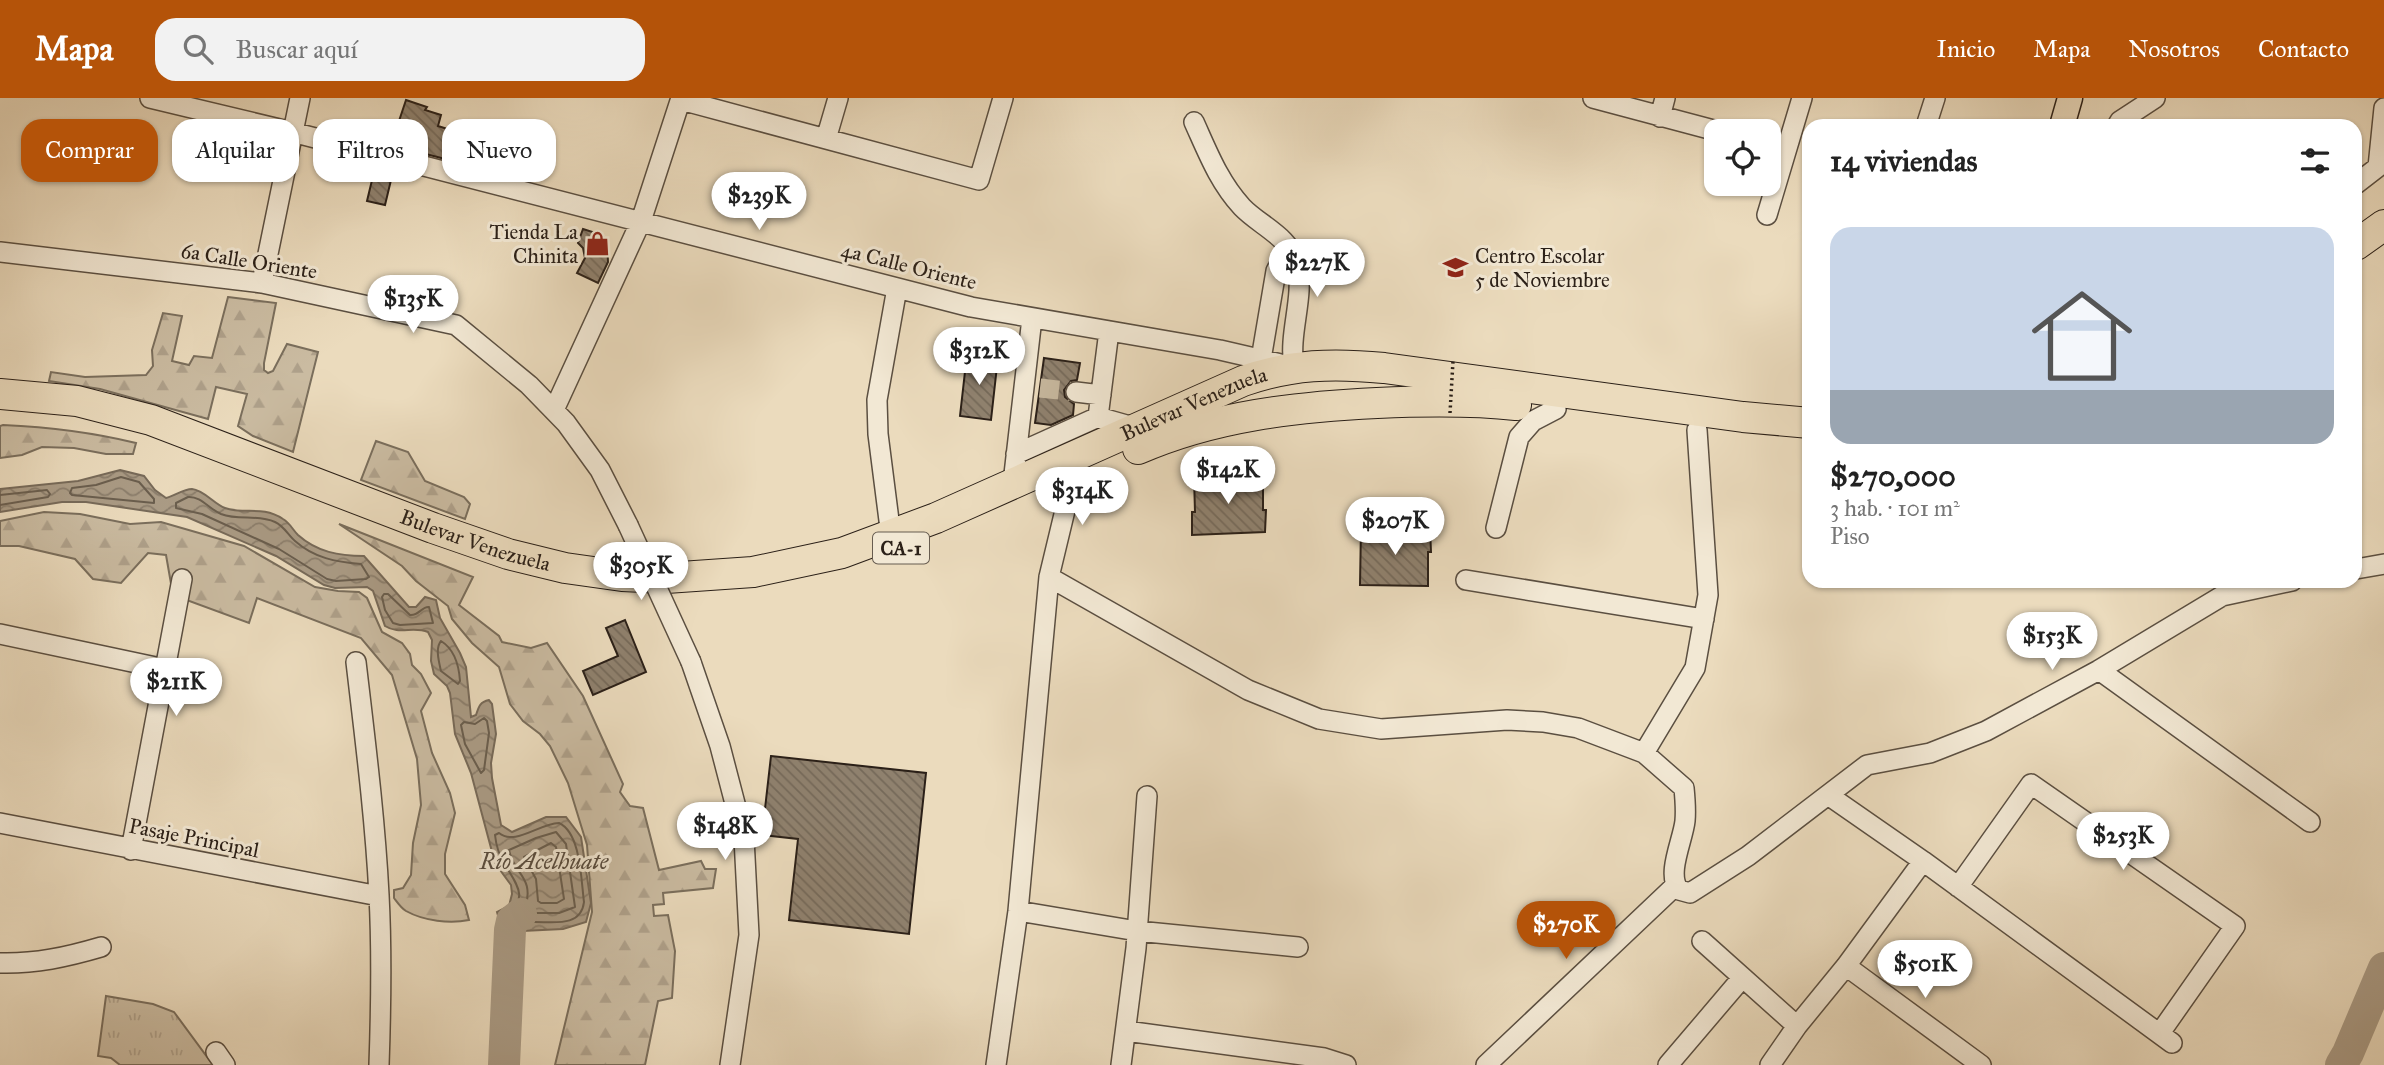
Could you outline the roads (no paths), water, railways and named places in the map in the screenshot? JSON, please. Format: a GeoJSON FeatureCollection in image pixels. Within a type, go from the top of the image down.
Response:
{"type":"FeatureCollection","features":[{"type":"Feature","properties":{"kind":"highway"},"geometry":{"type":"LineString","coordinates":[[2362,218],[2384,203]]}},
{"type":"Feature","properties":{"kind":"highway"},"geometry":{"type":"LineString","coordinates":[[2362,241],[2384,225]]}},
{"type":"Feature","properties":{"kind":"highway","name":"Bulevar Venezuela"},"geometry":{"type":"LineString","coordinates":[[0,394],[77,401],[151,421],[508,554],[565,568],[622,576],[666,578],[753,572],[823,558],[891,536],[1015,469],[1137,428],[1259,367],[1342,365],[1384,368],[1743,417],[1802,422]]}},
{"type":"Feature","properties":{"kind":"highway"},"geometry":{"type":"LineString","coordinates":[[1280,412],[1293,402],[1298,394],[1301,384],[1294,367]]}},
{"type":"Feature","properties":{"kind":"highway","name":"Bulevar Venezuela"},"geometry":{"type":"LineString","coordinates":[[0,411],[46,413],[130,431],[494,567],[562,584],[654,595],[738,593],[782,587],[909,546],[1171,435],[1222,420],[1308,407],[1423,400],[1497,403],[1802,442]]}},
{"type":"Feature","properties":{"kind":"main road"},"geometry":{"type":"LineString","coordinates":[[2064,119],[2070,98]]}},
{"type":"Feature","properties":{"kind":"street","name":"4a Calle Oriente"},"geometry":{"type":"LineString","coordinates":[[150,98],[238,119]]}},
{"type":"Feature","properties":{"kind":"street"},"geometry":{"type":"LineString","coordinates":[[295,119],[300,98]]}},
{"type":"Feature","properties":{"kind":"street"},"geometry":{"type":"LineString","coordinates":[[826,139],[838,98]]}},
{"type":"Feature","properties":{"kind":"street"},"geometry":{"type":"LineString","coordinates":[[554,410],[641,222],[681,99],[979,180],[1003,98]]}},
{"type":"Feature","properties":{"kind":"street"},"geometry":{"type":"LineString","coordinates":[[1593,98],[1662,107],[1704,125]]}},
{"type":"Feature","properties":{"kind":"street"},"geometry":{"type":"LineString","coordinates":[[1781,141],[1802,98]]}},
{"type":"Feature","properties":{"kind":"street"},"geometry":{"type":"LineString","coordinates":[[1928,119],[1935,98]]}},
{"type":"Feature","properties":{"kind":"street"},"geometry":{"type":"LineString","coordinates":[[2123,119],[2155,98]]}},
{"type":"Feature","properties":{"kind":"street"},"geometry":{"type":"LineString","coordinates":[[2362,179],[2378,167],[2384,108]]}},
{"type":"Feature","properties":{"kind":"street"},"geometry":{"type":"LineString","coordinates":[[1194,122],[1219,177],[1243,208],[1277,234],[1298,267],[1299,284],[1291,350],[1294,367]]}},
{"type":"Feature","properties":{"kind":"street","name":"4a Calle Oriente"},"geometry":{"type":"LineString","coordinates":[[299,134],[971,307],[1109,331],[1259,367]]}},
{"type":"Feature","properties":{"kind":"street"},"geometry":{"type":"LineString","coordinates":[[262,283],[282,182]]}},
{"type":"Feature","properties":{"kind":"street"},"geometry":{"type":"LineString","coordinates":[[1766,215],[1769,196]]}},
{"type":"Feature","properties":{"kind":"street"},"geometry":{"type":"LineString","coordinates":[[1259,367],[1276,271],[1288,248]]}},
{"type":"Feature","properties":{"kind":"street","name":"6a Calle Oriente"},"geometry":{"type":"LineString","coordinates":[[0,252],[262,283],[451,323],[461,328],[519,377],[575,433],[600,470],[691,662],[720,746],[744,838],[749,935],[730,1065]]}},
{"type":"Feature","properties":{"kind":"street"},"geometry":{"type":"LineString","coordinates":[[891,536],[878,434],[877,400],[897,288]]}},
{"type":"Feature","properties":{"kind":"street"},"geometry":{"type":"LineString","coordinates":[[1015,469],[1032,387],[1032,318]]}},
{"type":"Feature","properties":{"kind":"street"},"geometry":{"type":"LineString","coordinates":[[1098,418],[1109,331]]}},
{"type":"Feature","properties":{"kind":"street"},"geometry":{"type":"LineString","coordinates":[[1076,392],[1101,395]]}},
{"type":"Feature","properties":{"kind":"street"},"geometry":{"type":"LineString","coordinates":[[1497,403],[1508,416],[1519,437]]}},
{"type":"Feature","properties":{"kind":"street"},"geometry":{"type":"LineString","coordinates":[[1496,528],[1519,437],[1533,421],[1556,409]]}},
{"type":"Feature","properties":{"kind":"street"},"geometry":{"type":"LineString","coordinates":[[1015,469],[1098,418],[1137,428]]}},
{"type":"Feature","properties":{"kind":"street"},"geometry":{"type":"LineString","coordinates":[[1644,754],[1695,668],[1708,595],[1697,430]]}},
{"type":"Feature","properties":{"kind":"street"},"geometry":{"type":"LineString","coordinates":[[996,1065],[1018,911],[1049,577],[1067,502],[1063,481]]}},
{"type":"Feature","properties":{"kind":"street"},"geometry":{"type":"LineString","coordinates":[[2362,568],[2384,564]]}},
{"type":"Feature","properties":{"kind":"street"},"geometry":{"type":"LineString","coordinates":[[1049,577],[1248,690],[1319,719],[1381,729],[1507,720],[1543,722],[1590,732],[1644,754],[1685,788],[1685,821],[1674,874],[1675,886],[1679,890],[1690,892],[1748,856],[1867,765],[1928,754],[1986,731],[2099,670],[2222,596],[2259,588]]}},
{"type":"Feature","properties":{"kind":"street"},"geometry":{"type":"LineString","coordinates":[[131,850],[182,579]]}},
{"type":"Feature","properties":{"kind":"street"},"geometry":{"type":"LineString","coordinates":[[1466,580],[1704,619]]}},
{"type":"Feature","properties":{"kind":"street"},"geometry":{"type":"LineString","coordinates":[[0,634],[165,669]]}},
{"type":"Feature","properties":{"kind":"street"},"geometry":{"type":"LineString","coordinates":[[356,662],[374,815],[379,896],[382,966],[379,1065]]}},
{"type":"Feature","properties":{"kind":"street"},"geometry":{"type":"LineString","coordinates":[[2099,670],[2310,822]]}},
{"type":"Feature","properties":{"kind":"street"},"geometry":{"type":"LineString","coordinates":[[1828,795],[2166,1038],[2235,927],[2031,784],[1958,887]]}},
{"type":"Feature","properties":{"kind":"street"},"geometry":{"type":"LineString","coordinates":[[1121,1065],[1137,931],[1147,796]]}},
{"type":"Feature","properties":{"kind":"street","name":"Pasaje Principal"},"geometry":{"type":"LineString","coordinates":[[0,823],[379,896]]}},
{"type":"Feature","properties":{"kind":"street"},"geometry":{"type":"LineString","coordinates":[[1770,1065],[1923,861]]}},
{"type":"Feature","properties":{"kind":"street"},"geometry":{"type":"LineString","coordinates":[[1486,1065],[1675,886]]}},
{"type":"Feature","properties":{"kind":"street"},"geometry":{"type":"LineString","coordinates":[[1018,911],[1137,931],[1298,947]]}},
{"type":"Feature","properties":{"kind":"street"},"geometry":{"type":"LineString","coordinates":[[1702,941],[1797,1026]]}},
{"type":"Feature","properties":{"kind":"street"},"geometry":{"type":"LineString","coordinates":[[0,963],[36,962],[101,947]]}},
{"type":"Feature","properties":{"kind":"street"},"geometry":{"type":"LineString","coordinates":[[1846,966],[1981,1065]]}},
{"type":"Feature","properties":{"kind":"street"},"geometry":{"type":"LineString","coordinates":[[1668,1065],[1742,978]]}},
{"type":"Feature","properties":{"kind":"street"},"geometry":{"type":"LineString","coordinates":[[1126,1031],[1324,1058],[1346,1065]]}},
{"type":"Feature","properties":{"kind":"water","name":"Río Acelhuate"},"geometry":{"type":"Polygon","coordinates":[[[120,470],[144,476],[155,490],[166,498],[192,489],[225,508],[275,515],[287,522],[305,541],[321,549],[337,554],[364,556],[409,607],[416,607],[425,597],[436,600],[440,618],[466,667],[471,717],[476,715],[484,702],[489,700],[492,704],[496,734],[491,763],[492,778],[501,825],[512,832],[546,817],[566,817],[581,837],[591,903],[586,922],[563,929],[522,931],[509,953],[497,912],[509,906],[511,885],[495,863],[471,773],[455,734],[450,693],[447,686],[434,674],[431,661],[432,640],[428,632],[396,630],[385,626],[373,591],[367,587],[335,588],[324,585],[276,556],[187,517],[86,502],[62,502],[0,512],[0,489],[78,481],[120,470]]]}},
{"type":"Feature","properties":{"kind":"waterway","name":"Río Acelhuate"},"geometry":{"type":"LineString","coordinates":[[504,1065],[510,930],[512,921],[521,914]]}},
{"type":"Feature","properties":{"kind":"waterway","name":"Río Acelhuate"},"geometry":{"type":"LineString","coordinates":[[2341,1065],[2384,968]]}},
{"type":"Feature","properties":{"kind":"tunnel"},"geometry":{"type":"LineString","coordinates":[[1040,388],[1076,392]]}},
{"type":"Feature","properties":{"kind":"place","name":"Tienda La Chinita"},"geometry":{"type":"Point","coordinates":[598,244]}},
{"type":"Feature","properties":{"kind":"place","name":"Centro Escolar 5 de Noviembre"},"geometry":{"type":"Point","coordinates":[1455,268]}}]}
